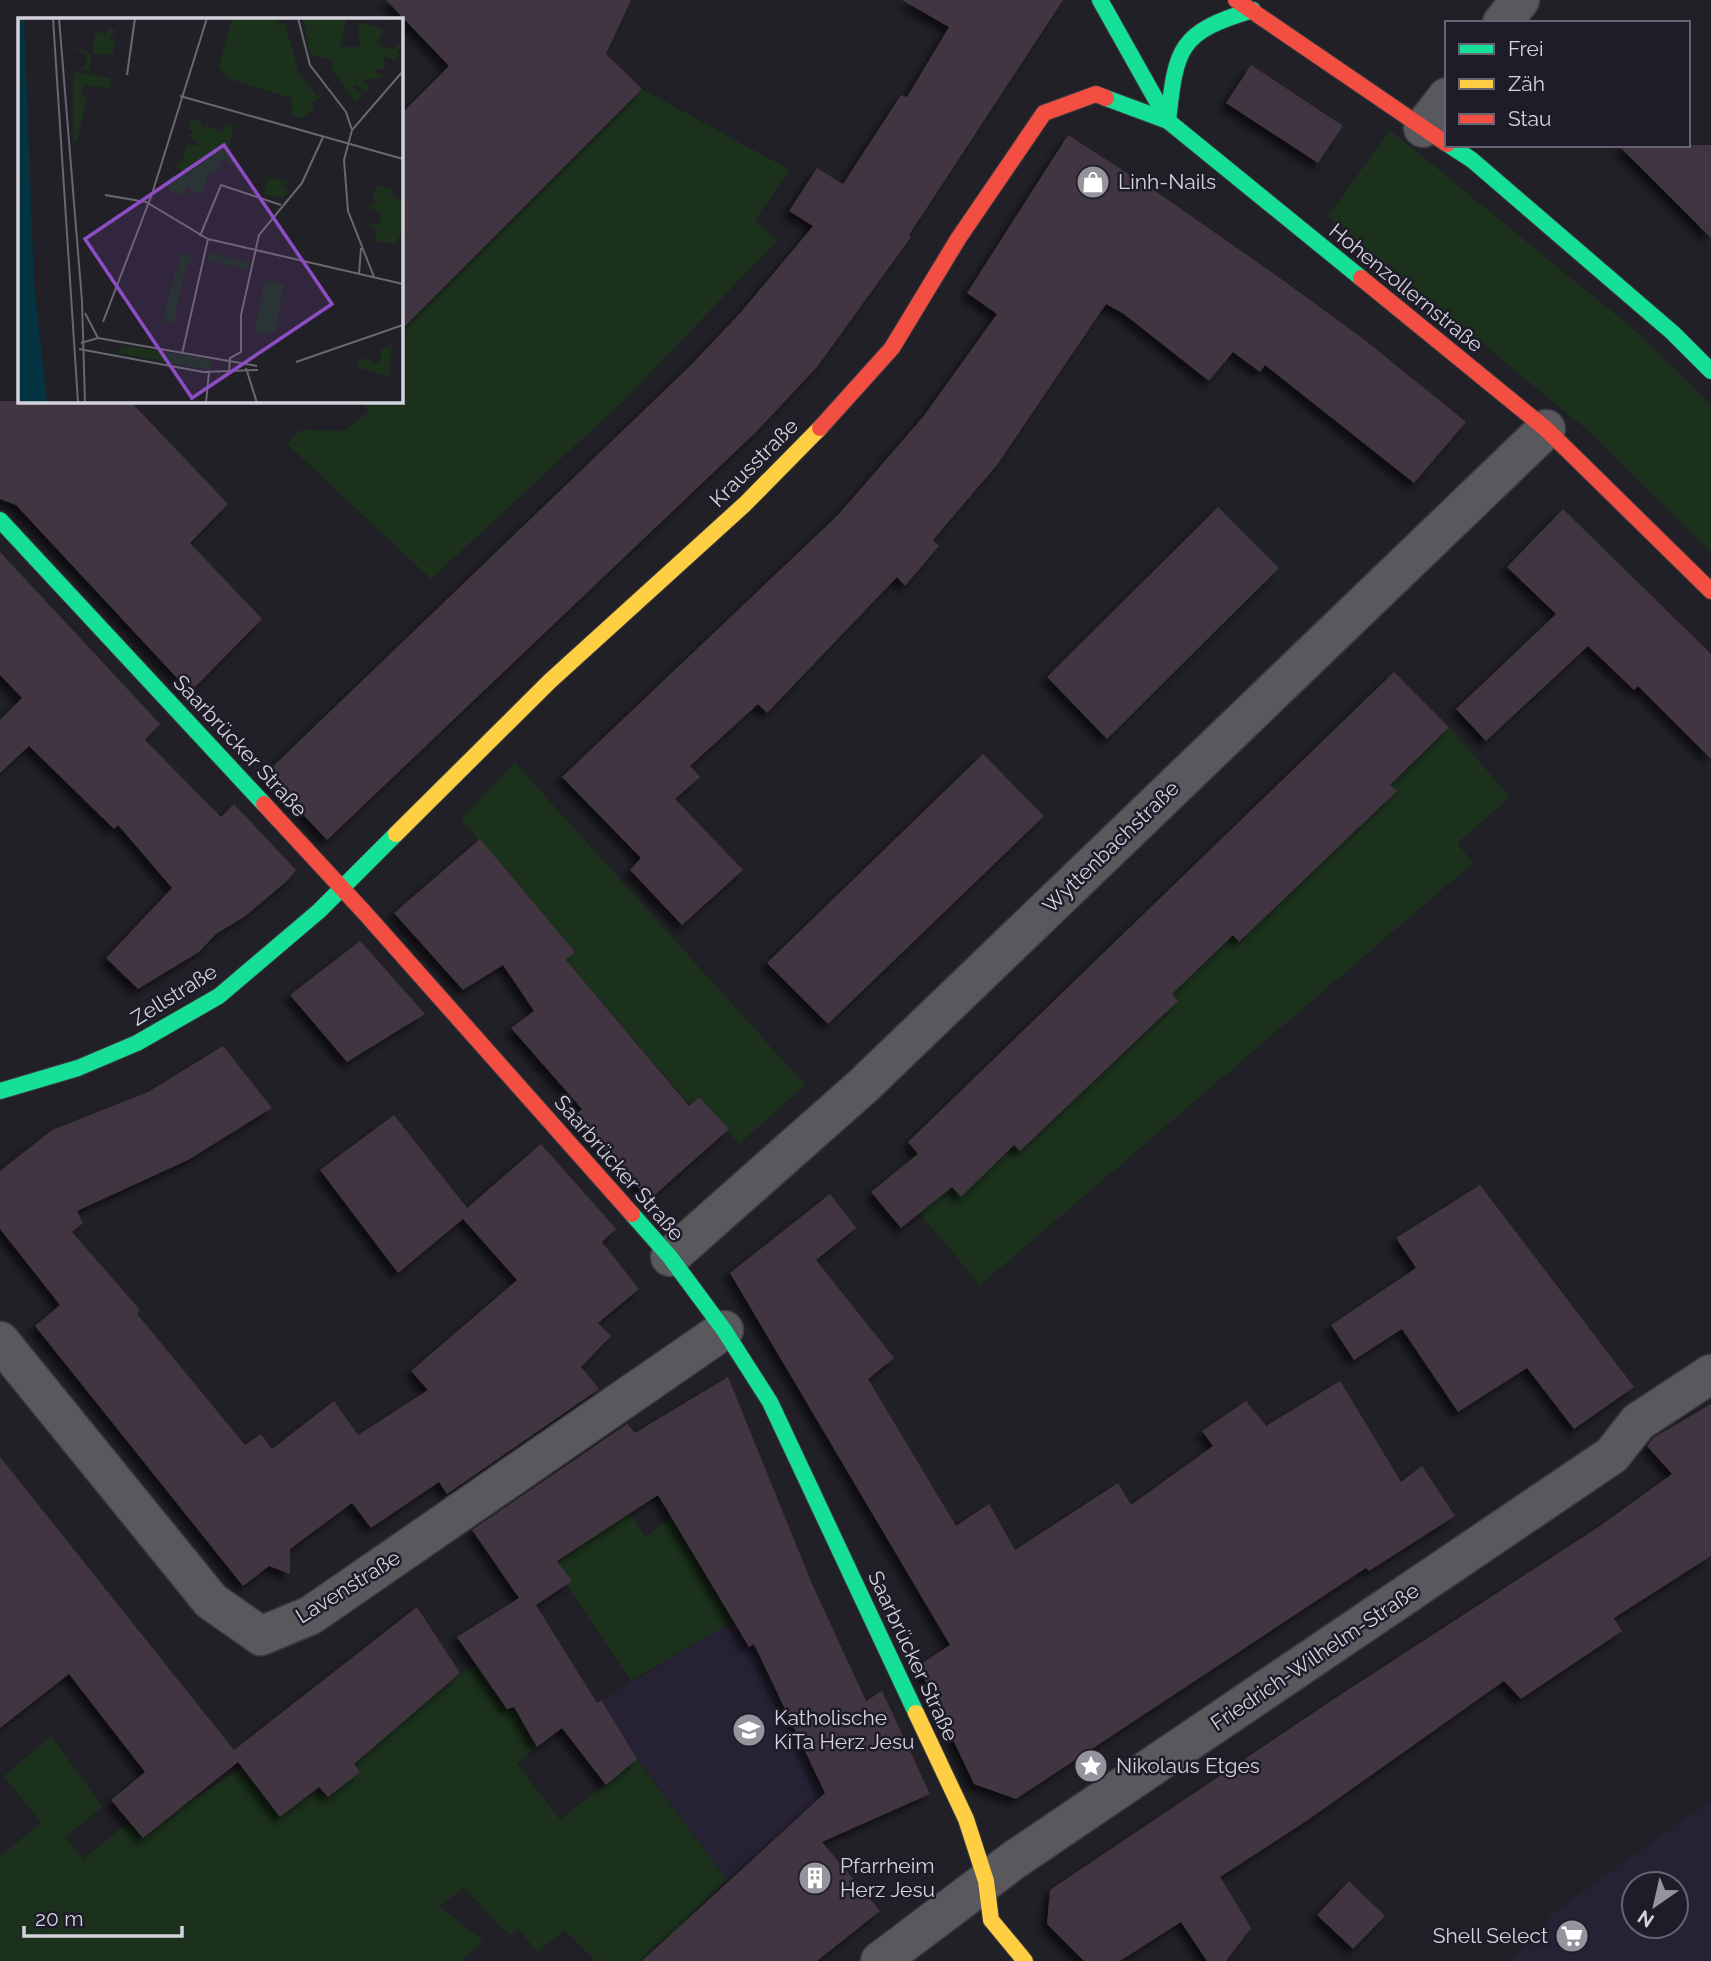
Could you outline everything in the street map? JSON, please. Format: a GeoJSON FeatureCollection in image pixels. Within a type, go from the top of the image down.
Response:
{"type":"FeatureCollection","features":[{"type":"Feature","properties":{"kind":"street","name":"Hohenzollernstraße"},"geometry":{"type":"LineString","coordinates":[[1100,0],[1168,121],[1546,429],[1711,591]]}},
{"type":"Feature","properties":{"kind":"street"},"geometry":{"type":"LineString","coordinates":[[1236,0],[1440,139],[1445,109]]}},
{"type":"Feature","properties":{"kind":"street"},"geometry":{"type":"LineString","coordinates":[[1504,21],[1520,0]]}},
{"type":"Feature","properties":{"kind":"street"},"geometry":{"type":"LineString","coordinates":[[1168,121],[1173,71],[1181,46],[1197,29],[1222,18],[1253,10]]}},
{"type":"Feature","properties":{"kind":"street","name":"Krausstraße"},"geometry":{"type":"LineString","coordinates":[[342,887],[550,681],[745,504],[823,425],[892,348],[958,239],[1044,113],[1096,94],[1168,121]]}},
{"type":"Feature","properties":{"kind":"street"},"geometry":{"type":"LineString","coordinates":[[1452,147],[1472,160],[1673,333],[1711,371]]}},
{"type":"Feature","properties":{"kind":"street","name":"Wyttenbachstraße"},"geometry":{"type":"LineString","coordinates":[[670,1257],[863,1086],[1546,429]]}},
{"type":"Feature","properties":{"kind":"street","name":"Saarbrücker Straße"},"geometry":{"type":"LineString","coordinates":[[0,520],[342,887],[670,1257],[724,1330],[770,1402],[966,1819],[986,1881],[991,1920],[1025,1961]]}},
{"type":"Feature","properties":{"kind":"street","name":"Zellstraße"},"geometry":{"type":"LineString","coordinates":[[0,1091],[78,1068],[138,1043],[219,996],[319,911],[342,887]]}},
{"type":"Feature","properties":{"kind":"street","name":"Lavenstraße"},"geometry":{"type":"LineString","coordinates":[[0,1341],[211,1601],[261,1636],[311,1615],[724,1330]]}},
{"type":"Feature","properties":{"kind":"street","name":"Friedrich-Wilhelm-Straße"},"geometry":{"type":"LineString","coordinates":[[880,1961],[986,1881],[1612,1455],[1638,1422],[1711,1374]]}},
{"type":"Feature","properties":{"kind":"shaded area","name":"Katholische KiTa Herz Jesu"},"geometry":{"type":"Polygon","coordinates":[[[733,1621],[912,1802],[788,1827],[727,1880],[597,1703],[733,1621]]]}},
{"type":"Feature","properties":{"kind":"shaded area"},"geometry":{"type":"Polygon","coordinates":[[[1711,1800],[1711,1961],[1512,1961],[1553,1913],[1711,1800]]]}},
{"type":"Feature","properties":{"kind":"green space"},"geometry":{"type":"Polygon","coordinates":[[[642,89],[790,170],[755,220],[777,241],[621,403],[431,579],[287,444],[300,430],[345,431],[369,411],[360,402],[402,402],[402,329],[642,89]]]}},
{"type":"Feature","properties":{"kind":"green space"},"geometry":{"type":"Polygon","coordinates":[[[1390,130],[1638,333],[1711,405],[1711,552],[1592,434],[1328,216],[1390,130]]]}},
{"type":"Feature","properties":{"kind":"green space"},"geometry":{"type":"Polygon","coordinates":[[[1449,727],[1510,797],[1457,843],[1473,863],[980,1285],[889,1177],[917,1152],[961,1196],[1014,1145],[1021,1151],[1077,1096],[1117,1047],[1124,1054],[1178,1001],[1172,994],[1233,935],[1240,942],[1295,888],[1336,835],[1343,843],[1396,792],[1390,785],[1449,727]]]}},
{"type":"Feature","properties":{"kind":"green space"},"geometry":{"type":"Polygon","coordinates":[[[515,763],[805,1085],[739,1144],[699,1097],[690,1105],[566,960],[575,952],[461,819],[515,763]]]}},
{"type":"Feature","properties":{"kind":"green space"},"geometry":{"type":"Polygon","coordinates":[[[630,1513],[645,1537],[671,1517],[733,1621],[631,1681],[567,1585],[572,1581],[557,1561],[630,1513]]]}},
{"type":"Feature","properties":{"kind":"green space"},"geometry":{"type":"Polygon","coordinates":[[[484,1659],[495,1692],[507,1709],[514,1707],[537,1747],[517,1764],[560,1820],[637,1759],[727,1880],[691,1914],[705,1933],[679,1955],[665,1939],[649,1952],[655,1961],[596,1961],[565,1930],[538,1952],[518,1929],[509,1935],[464,1888],[439,1906],[483,1941],[462,1959],[464,1961],[0,1961],[0,1856],[41,1823],[4,1776],[51,1736],[103,1807],[65,1837],[83,1859],[129,1822],[143,1838],[181,1807],[242,1768],[280,1817],[319,1787],[328,1797],[360,1772],[351,1761],[484,1659]]]}},
{"type":"Feature","properties":{"kind":"building"},"geometry":{"type":"Polygon","coordinates":[[[386,0],[631,0],[606,54],[642,89],[402,329],[402,113],[449,66],[386,0]]]}},
{"type":"Feature","properties":{"kind":"building"},"geometry":{"type":"Polygon","coordinates":[[[902,0],[1063,0],[909,235],[911,237],[817,367],[757,431],[327,840],[265,774],[691,365],[742,311],[813,226],[789,211],[817,168],[843,184],[901,95],[907,97],[949,27],[902,0]]]}},
{"type":"Feature","properties":{"kind":"building"},"geometry":{"type":"Polygon","coordinates":[[[1251,65],[1343,126],[1318,163],[1226,103],[1251,65]]]}},
{"type":"Feature","properties":{"kind":"building"},"geometry":{"type":"Polygon","coordinates":[[[1068,135],[1161,195],[1284,281],[1366,341],[1466,422],[1414,483],[1265,365],[1260,372],[1233,352],[1209,381],[1124,314],[1106,304],[997,465],[933,540],[939,546],[905,586],[897,577],[767,713],[758,704],[690,766],[700,777],[675,799],[743,870],[682,925],[630,870],[641,858],[562,777],[838,515],[923,417],[997,314],[967,293],[1068,135]]]}},
{"type":"Feature","properties":{"kind":"building"},"geometry":{"type":"Polygon","coordinates":[[[1711,145],[1711,238],[1620,147],[1711,145]]]}},
{"type":"Feature","properties":{"kind":"building"},"geometry":{"type":"Polygon","coordinates":[[[0,401],[131,402],[228,504],[190,543],[262,619],[190,692],[16,505],[0,499],[0,401]]]}},
{"type":"Feature","properties":{"kind":"building"},"geometry":{"type":"Polygon","coordinates":[[[1218,507],[1279,568],[1107,739],[1047,677],[1218,507]]]}},
{"type":"Feature","properties":{"kind":"building"},"geometry":{"type":"Polygon","coordinates":[[[1563,509],[1711,654],[1711,759],[1638,686],[1634,690],[1588,646],[1486,741],[1456,709],[1556,614],[1507,567],[1563,509]]]}},
{"type":"Feature","properties":{"kind":"building"},"geometry":{"type":"Polygon","coordinates":[[[0,552],[160,724],[145,740],[221,817],[234,804],[296,870],[287,881],[244,917],[216,934],[199,952],[138,989],[106,958],[172,888],[118,825],[114,829],[29,746],[0,773],[0,720],[22,698],[0,675],[0,552]]]}},
{"type":"Feature","properties":{"kind":"building"},"geometry":{"type":"Polygon","coordinates":[[[1394,672],[1449,727],[1390,785],[1397,791],[1239,942],[1233,935],[1172,994],[1178,1001],[1020,1151],[1014,1145],[961,1197],[952,1187],[901,1228],[871,1192],[918,1154],[908,1142],[1394,672]]]}},
{"type":"Feature","properties":{"kind":"building"},"geometry":{"type":"Polygon","coordinates":[[[983,754],[1044,816],[828,1024],[767,963],[983,754]]]}},
{"type":"Feature","properties":{"kind":"building"},"geometry":{"type":"Polygon","coordinates":[[[480,839],[575,952],[566,960],[689,1106],[699,1097],[729,1129],[649,1200],[574,1116],[582,1109],[511,1028],[534,1011],[503,965],[463,990],[394,913],[480,839]]]}},
{"type":"Feature","properties":{"kind":"building"},"geometry":{"type":"Polygon","coordinates":[[[360,941],[425,1014],[347,1062],[290,995],[360,941]]]}},
{"type":"Feature","properties":{"kind":"building"},"geometry":{"type":"Polygon","coordinates":[[[223,1046],[272,1108],[188,1160],[77,1211],[83,1223],[72,1232],[140,1310],[137,1314],[245,1445],[261,1434],[272,1449],[334,1401],[358,1435],[428,1390],[411,1371],[517,1280],[463,1219],[398,1273],[320,1170],[394,1115],[467,1208],[541,1144],[616,1229],[602,1242],[639,1289],[598,1323],[611,1336],[581,1367],[599,1389],[447,1494],[439,1482],[371,1528],[352,1503],[290,1549],[290,1574],[269,1566],[243,1586],[35,1326],[60,1305],[0,1229],[0,1171],[52,1130],[148,1092],[223,1046]]]}},
{"type":"Feature","properties":{"kind":"building"},"geometry":{"type":"Polygon","coordinates":[[[1480,1185],[1634,1387],[1574,1429],[1527,1368],[1458,1412],[1402,1329],[1354,1360],[1331,1325],[1416,1268],[1396,1238],[1480,1185]]]}},
{"type":"Feature","properties":{"kind":"building"},"geometry":{"type":"Polygon","coordinates":[[[830,1194],[856,1228],[816,1260],[894,1358],[868,1379],[956,1526],[989,1504],[1015,1550],[1118,1483],[1131,1505],[1213,1446],[1202,1431],[1246,1401],[1266,1426],[1340,1381],[1401,1482],[1422,1466],[1455,1516],[1369,1571],[1366,1568],[1016,1799],[974,1784],[918,1666],[950,1645],[730,1273],[830,1194]]]}},
{"type":"Feature","properties":{"kind":"building"},"geometry":{"type":"Polygon","coordinates":[[[728,1377],[812,1584],[866,1701],[882,1691],[930,1794],[822,1842],[880,1911],[817,1961],[642,1961],[825,1793],[754,1644],[749,1647],[658,1495],[557,1561],[572,1581],[536,1605],[597,1703],[601,1700],[637,1759],[606,1785],[562,1728],[537,1747],[514,1707],[507,1709],[457,1637],[519,1598],[472,1530],[627,1424],[635,1433],[728,1377]]]}},
{"type":"Feature","properties":{"kind":"building"},"geometry":{"type":"Polygon","coordinates":[[[1711,1404],[1711,1556],[1614,1618],[1622,1631],[1521,1699],[1504,1681],[1308,1820],[1220,1877],[1251,1928],[1226,1961],[1207,1961],[1181,1922],[1120,1961],[1084,1961],[1047,1924],[1050,1890],[1337,1697],[1600,1526],[1672,1474],[1647,1446],[1653,1438],[1711,1404]]]}},
{"type":"Feature","properties":{"kind":"building"},"geometry":{"type":"Polygon","coordinates":[[[0,1457],[234,1750],[417,1607],[460,1673],[354,1764],[360,1772],[328,1797],[319,1787],[280,1817],[238,1762],[143,1838],[111,1800],[145,1772],[69,1674],[0,1728],[0,1457]]]}},
{"type":"Feature","properties":{"kind":"building"},"geometry":{"type":"Polygon","coordinates":[[[1349,1881],[1385,1916],[1353,1949],[1317,1915],[1349,1881]]]}},
{"type":"Feature","properties":{"kind":"traffic: fast"},"geometry":{"type":"LineString","coordinates":[[1100,0],[1168,121],[1361,278]]}},
{"type":"Feature","properties":{"kind":"traffic: fast"},"geometry":{"type":"LineString","coordinates":[[1106,98],[1168,121],[1174,76],[1186,46],[1210,26],[1253,10]]}},
{"type":"Feature","properties":{"kind":"traffic: fast"},"geometry":{"type":"LineString","coordinates":[[1452,147],[1472,160],[1673,333],[1711,371]]}},
{"type":"Feature","properties":{"kind":"traffic: fast"},"geometry":{"type":"LineString","coordinates":[[0,520],[264,804]]}},
{"type":"Feature","properties":{"kind":"traffic: fast"},"geometry":{"type":"LineString","coordinates":[[0,1091],[78,1068],[137,1043],[219,996],[319,911],[396,834]]}},
{"type":"Feature","properties":{"kind":"traffic: fast"},"geometry":{"type":"LineString","coordinates":[[632,1214],[670,1257],[724,1330],[770,1402],[916,1713]]}},
{"type":"Feature","properties":{"kind":"traffic: slow"},"geometry":{"type":"LineString","coordinates":[[396,834],[550,681],[745,504],[820,428]]}},
{"type":"Feature","properties":{"kind":"traffic: slow"},"geometry":{"type":"LineString","coordinates":[[916,1713],[966,1819],[986,1881],[991,1920],[1025,1961]]}},
{"type":"Feature","properties":{"kind":"traffic: jam"},"geometry":{"type":"LineString","coordinates":[[1236,0],[1445,143]]}},
{"type":"Feature","properties":{"kind":"traffic: jam"},"geometry":{"type":"LineString","coordinates":[[820,428],[892,348],[958,239],[1044,113],[1096,94],[1106,98]]}},
{"type":"Feature","properties":{"kind":"traffic: jam"},"geometry":{"type":"LineString","coordinates":[[1361,278],[1546,429],[1711,591]]}},
{"type":"Feature","properties":{"kind":"traffic: jam"},"geometry":{"type":"LineString","coordinates":[[264,804],[364,912],[632,1214]]}},
{"type":"Feature","properties":{"kind":"place","name":"Linh-Nails"},"geometry":{"type":"Point","coordinates":[1093,182]}},
{"type":"Feature","properties":{"kind":"place","name":"Katholische KiTa Herz Jesu"},"geometry":{"type":"Point","coordinates":[749,1730]}},
{"type":"Feature","properties":{"kind":"place","name":"Nikolaus Etges"},"geometry":{"type":"Point","coordinates":[1091,1766]}},
{"type":"Feature","properties":{"kind":"place","name":"Pfarrheim Herz Jesu"},"geometry":{"type":"Point","coordinates":[815,1878]}},
{"type":"Feature","properties":{"kind":"place","name":"Shell Select"},"geometry":{"type":"Point","coordinates":[1572,1936]}}]}
